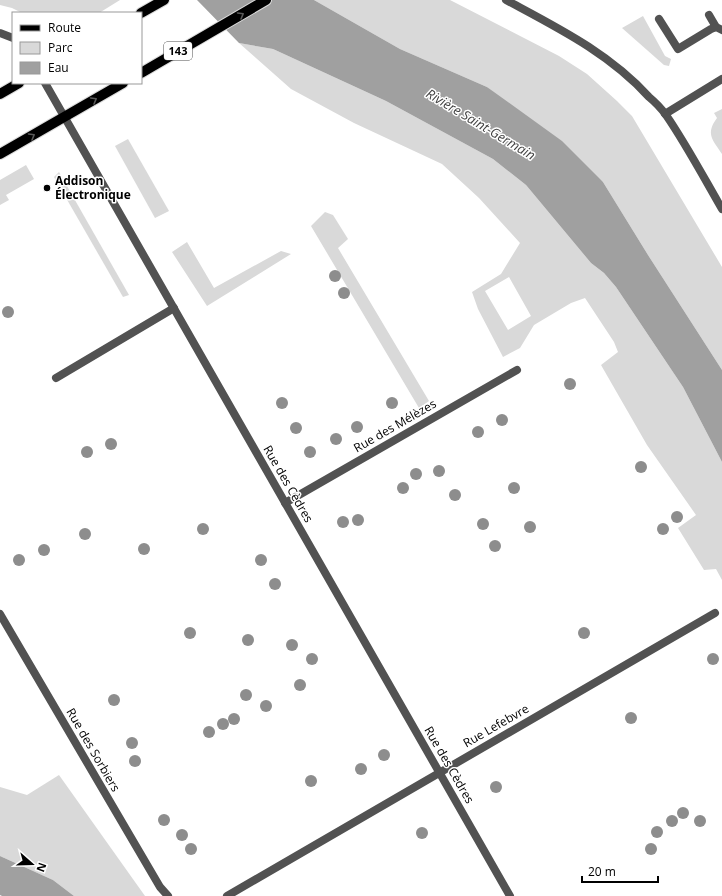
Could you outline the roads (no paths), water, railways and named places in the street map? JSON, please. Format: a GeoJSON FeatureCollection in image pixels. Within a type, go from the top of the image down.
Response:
{"type":"FeatureCollection","features":[{"type":"Feature","properties":{"kind":"main road"},"geometry":{"type":"LineString","coordinates":[[142,12],[164,0]]}},
{"type":"Feature","properties":{"kind":"main road","name":"143"},"geometry":{"type":"LineString","coordinates":[[142,72],[266,0]]}},
{"type":"Feature","properties":{"kind":"main road"},"geometry":{"type":"LineString","coordinates":[[0,94],[17,84]]}},
{"type":"Feature","properties":{"kind":"main road"},"geometry":{"type":"LineString","coordinates":[[0,154],[121,84]]}},
{"type":"Feature","properties":{"kind":"street"},"geometry":{"type":"LineString","coordinates":[[506,0],[518,3],[567,32],[607,58],[630,78],[665,114],[719,196],[722,209]]}},
{"type":"Feature","properties":{"kind":"street"},"geometry":{"type":"LineString","coordinates":[[659,19],[678,49],[719,29],[709,15]]}},
{"type":"Feature","properties":{"kind":"street"},"geometry":{"type":"LineString","coordinates":[[0,33],[12,38]]}},
{"type":"Feature","properties":{"kind":"street"},"geometry":{"type":"LineString","coordinates":[[665,114],[722,79]]}},
{"type":"Feature","properties":{"kind":"street","name":"Rue des Cèdres"},"geometry":{"type":"LineString","coordinates":[[46,84],[510,896]]}},
{"type":"Feature","properties":{"kind":"street"},"geometry":{"type":"LineString","coordinates":[[56,378],[174,308]]}},
{"type":"Feature","properties":{"kind":"street","name":"Rue des Mélèzes"},"geometry":{"type":"LineString","coordinates":[[285,503],[517,370]]}},
{"type":"Feature","properties":{"kind":"street","name":"Rue Lefebvre"},"geometry":{"type":"LineString","coordinates":[[227,896],[715,613]]}},
{"type":"Feature","properties":{"kind":"street","name":"Rue des Sorbiers"},"geometry":{"type":"LineString","coordinates":[[0,614],[160,887],[168,896]]}},
{"type":"Feature","properties":{"kind":"water","name":"Rivière Saint-Germain"},"geometry":{"type":"Polygon","coordinates":[[[197,0],[314,0],[400,49],[487,87],[562,141],[603,182],[722,370],[722,462],[683,387],[616,287],[604,273],[591,263],[526,185],[493,159],[386,101],[273,49],[239,43],[197,0]]]}},
{"type":"Feature","properties":{"kind":"water"},"geometry":{"type":"Polygon","coordinates":[[[0,856],[53,880],[74,896],[0,895],[0,856]]]}},
{"type":"Feature","properties":{"kind":"place","name":"Addison Électronique"},"geometry":{"type":"Point","coordinates":[47,188]}}]}
